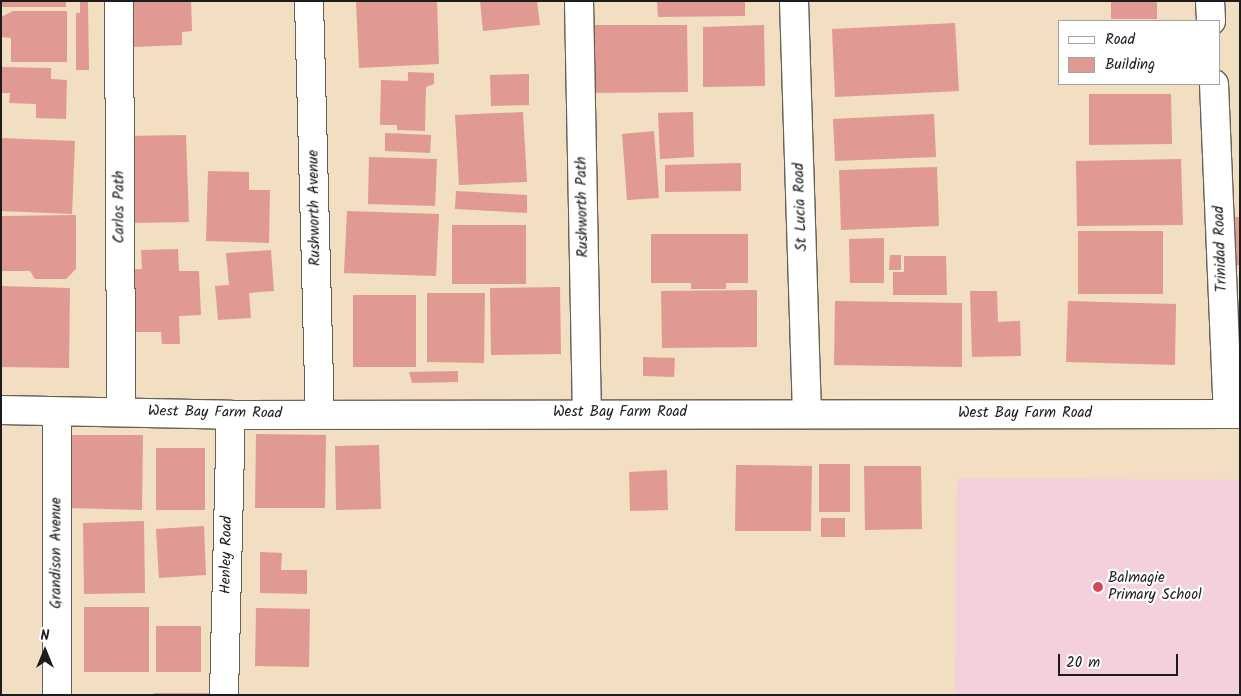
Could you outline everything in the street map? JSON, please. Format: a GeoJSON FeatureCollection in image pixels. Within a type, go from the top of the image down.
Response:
{"type":"FeatureCollection","features":[{"type":"Feature","properties":{"kind":"street","name":"Carlos Path"},"geometry":{"type":"LineString","coordinates":[[119,1],[121,412]]}},
{"type":"Feature","properties":{"kind":"street","name":"Rushworth Avenue"},"geometry":{"type":"LineString","coordinates":[[309,1],[320,414]]}},
{"type":"Feature","properties":{"kind":"street","name":"Rushworth Path"},"geometry":{"type":"LineString","coordinates":[[579,1],[587,413]]}},
{"type":"Feature","properties":{"kind":"street","name":"St Lucia Road"},"geometry":{"type":"LineString","coordinates":[[794,1],[807,413]]}},
{"type":"Feature","properties":{"kind":"street"},"geometry":{"type":"LineString","coordinates":[[1210,1],[1211,20]]}},
{"type":"Feature","properties":{"kind":"street","name":"Trinidad Road"},"geometry":{"type":"LineString","coordinates":[[1214,85],[1234,414]]}},
{"type":"Feature","properties":{"kind":"street","name":"West Bay Farm Road"},"geometry":{"type":"LineString","coordinates":[[1,410],[231,415],[587,413],[1234,414]]}},
{"type":"Feature","properties":{"kind":"street","name":"Grandison Avenue"},"geometry":{"type":"LineString","coordinates":[[57,412],[57,695]]}},
{"type":"Feature","properties":{"kind":"street","name":"Henley Road"},"geometry":{"type":"LineString","coordinates":[[224,695],[231,415]]}},
{"type":"Feature","properties":{"kind":"shaded area","name":"Balmagie Primary School"},"geometry":{"type":"Polygon","coordinates":[[[957,478],[1240,480],[1240,695],[955,695],[957,478]]]}},
{"type":"Feature","properties":{"kind":"building"},"geometry":{"type":"Polygon","coordinates":[[[1,1],[66,1],[66,7],[1,7],[1,1]]]}},
{"type":"Feature","properties":{"kind":"building"},"geometry":{"type":"Polygon","coordinates":[[[80,1],[88,1],[89,70],[76,70],[76,13],[80,13],[80,1]]]}},
{"type":"Feature","properties":{"kind":"building"},"geometry":{"type":"Polygon","coordinates":[[[130,1],[191,1],[192,31],[182,32],[182,45],[132,47],[130,1]]]}},
{"type":"Feature","properties":{"kind":"building"},"geometry":{"type":"Polygon","coordinates":[[[356,1],[437,1],[439,64],[359,68],[356,1]]]}},
{"type":"Feature","properties":{"kind":"building"},"geometry":{"type":"Polygon","coordinates":[[[480,1],[537,1],[540,25],[483,31],[480,1]]]}},
{"type":"Feature","properties":{"kind":"building"},"geometry":{"type":"Polygon","coordinates":[[[657,1],[745,1],[745,16],[658,17],[657,1]]]}},
{"type":"Feature","properties":{"kind":"building"},"geometry":{"type":"Polygon","coordinates":[[[1111,1],[1157,1],[1157,19],[1111,19],[1111,1]]]}},
{"type":"Feature","properties":{"kind":"building"},"geometry":{"type":"Polygon","coordinates":[[[13,11],[67,11],[67,62],[11,62],[11,38],[1,37],[1,17],[13,11]]]}},
{"type":"Feature","properties":{"kind":"building"},"geometry":{"type":"Polygon","coordinates":[[[955,23],[959,91],[835,97],[832,29],[955,23]]]}},
{"type":"Feature","properties":{"kind":"building"},"geometry":{"type":"Polygon","coordinates":[[[588,25],[687,25],[688,92],[589,93],[588,25]]]}},
{"type":"Feature","properties":{"kind":"building"},"geometry":{"type":"Polygon","coordinates":[[[764,25],[765,86],[703,87],[703,27],[764,25]]]}},
{"type":"Feature","properties":{"kind":"building"},"geometry":{"type":"Polygon","coordinates":[[[1,67],[51,68],[51,79],[67,80],[66,119],[36,118],[36,104],[9,103],[10,93],[1,93],[1,67]]]}},
{"type":"Feature","properties":{"kind":"building"},"geometry":{"type":"Polygon","coordinates":[[[408,72],[434,73],[434,84],[426,87],[425,131],[397,130],[397,125],[380,125],[381,80],[408,81],[408,72]]]}},
{"type":"Feature","properties":{"kind":"building"},"geometry":{"type":"Polygon","coordinates":[[[529,74],[529,105],[491,106],[490,75],[529,74]]]}},
{"type":"Feature","properties":{"kind":"building"},"geometry":{"type":"Polygon","coordinates":[[[1089,94],[1171,94],[1172,144],[1089,145],[1089,94]]]}},
{"type":"Feature","properties":{"kind":"building"},"geometry":{"type":"Polygon","coordinates":[[[523,112],[527,182],[459,185],[455,115],[523,112]]]}},
{"type":"Feature","properties":{"kind":"building"},"geometry":{"type":"Polygon","coordinates":[[[693,112],[694,157],[660,159],[658,113],[693,112]]]}},
{"type":"Feature","properties":{"kind":"building"},"geometry":{"type":"Polygon","coordinates":[[[934,114],[936,157],[835,161],[833,119],[934,114]]]}},
{"type":"Feature","properties":{"kind":"building"},"geometry":{"type":"Polygon","coordinates":[[[654,131],[659,198],[627,200],[622,134],[654,131]]]}},
{"type":"Feature","properties":{"kind":"building"},"geometry":{"type":"Polygon","coordinates":[[[385,133],[431,135],[430,153],[385,151],[385,133]]]}},
{"type":"Feature","properties":{"kind":"building"},"geometry":{"type":"Polygon","coordinates":[[[186,135],[189,222],[127,223],[124,136],[186,135]]]}},
{"type":"Feature","properties":{"kind":"building"},"geometry":{"type":"Polygon","coordinates":[[[1,138],[75,141],[72,214],[1,211],[1,138]]]}},
{"type":"Feature","properties":{"kind":"building"},"geometry":{"type":"Polygon","coordinates":[[[369,157],[437,159],[435,206],[368,204],[369,157]]]}},
{"type":"Feature","properties":{"kind":"building"},"geometry":{"type":"Polygon","coordinates":[[[1181,159],[1183,225],[1077,226],[1076,161],[1181,159]]]}},
{"type":"Feature","properties":{"kind":"building"},"geometry":{"type":"Polygon","coordinates":[[[741,163],[741,191],[665,192],[665,165],[741,163]]]}},
{"type":"Feature","properties":{"kind":"building"},"geometry":{"type":"Polygon","coordinates":[[[937,167],[939,226],[841,230],[839,170],[937,167]]]}},
{"type":"Feature","properties":{"kind":"building"},"geometry":{"type":"Polygon","coordinates":[[[208,171],[249,172],[249,190],[270,190],[269,243],[206,241],[208,171]]]}},
{"type":"Feature","properties":{"kind":"building"},"geometry":{"type":"Polygon","coordinates":[[[456,191],[527,195],[527,213],[455,209],[456,191]]]}},
{"type":"Feature","properties":{"kind":"building"},"geometry":{"type":"Polygon","coordinates":[[[347,211],[439,214],[436,276],[344,273],[347,211]]]}},
{"type":"Feature","properties":{"kind":"building"},"geometry":{"type":"Polygon","coordinates":[[[76,215],[76,269],[66,279],[35,279],[30,271],[1,271],[1,216],[76,215]]]}},
{"type":"Feature","properties":{"kind":"building"},"geometry":{"type":"Polygon","coordinates":[[[1234,217],[1240,217],[1240,265],[1237,265],[1234,217]]]}},
{"type":"Feature","properties":{"kind":"building"},"geometry":{"type":"Polygon","coordinates":[[[452,225],[526,225],[526,284],[452,284],[452,225]]]}},
{"type":"Feature","properties":{"kind":"building"},"geometry":{"type":"Polygon","coordinates":[[[1078,231],[1163,231],[1163,294],[1078,294],[1078,231]]]}},
{"type":"Feature","properties":{"kind":"building"},"geometry":{"type":"Polygon","coordinates":[[[651,234],[748,234],[748,283],[726,283],[726,289],[691,289],[691,283],[651,283],[651,234]]]}},
{"type":"Feature","properties":{"kind":"building"},"geometry":{"type":"Polygon","coordinates":[[[884,238],[884,283],[850,283],[849,239],[884,238]]]}},
{"type":"Feature","properties":{"kind":"building"},"geometry":{"type":"Polygon","coordinates":[[[178,249],[179,271],[199,271],[201,315],[179,316],[180,344],[162,344],[161,332],[128,332],[126,269],[142,269],[141,250],[178,249]]]}},
{"type":"Feature","properties":{"kind":"building"},"geometry":{"type":"Polygon","coordinates":[[[271,250],[274,291],[249,293],[251,318],[218,320],[215,286],[229,285],[226,253],[271,250]]]}},
{"type":"Feature","properties":{"kind":"building"},"geometry":{"type":"Polygon","coordinates":[[[890,255],[901,255],[901,270],[889,270],[890,255]]]}},
{"type":"Feature","properties":{"kind":"building"},"geometry":{"type":"Polygon","coordinates":[[[904,256],[946,256],[947,295],[893,295],[893,272],[904,272],[904,256]]]}},
{"type":"Feature","properties":{"kind":"building"},"geometry":{"type":"Polygon","coordinates":[[[1,286],[70,288],[69,368],[1,367],[1,286]]]}},
{"type":"Feature","properties":{"kind":"building"},"geometry":{"type":"Polygon","coordinates":[[[560,287],[561,354],[491,355],[490,288],[560,287]]]}},
{"type":"Feature","properties":{"kind":"building"},"geometry":{"type":"Polygon","coordinates":[[[757,290],[757,347],[662,348],[661,291],[757,290]]]}},
{"type":"Feature","properties":{"kind":"building"},"geometry":{"type":"Polygon","coordinates":[[[970,291],[997,291],[998,322],[1020,321],[1021,356],[972,357],[970,291]]]}},
{"type":"Feature","properties":{"kind":"building"},"geometry":{"type":"Polygon","coordinates":[[[427,293],[485,293],[484,363],[427,362],[427,293]]]}},
{"type":"Feature","properties":{"kind":"building"},"geometry":{"type":"Polygon","coordinates":[[[353,295],[416,295],[416,367],[353,367],[353,295]]]}},
{"type":"Feature","properties":{"kind":"building"},"geometry":{"type":"Polygon","coordinates":[[[835,301],[962,303],[962,367],[834,365],[835,301]]]}},
{"type":"Feature","properties":{"kind":"building"},"geometry":{"type":"Polygon","coordinates":[[[1068,301],[1176,304],[1175,365],[1066,362],[1068,301]]]}},
{"type":"Feature","properties":{"kind":"building"},"geometry":{"type":"Polygon","coordinates":[[[643,357],[675,358],[674,377],[643,376],[643,357]]]}},
{"type":"Feature","properties":{"kind":"building"},"geometry":{"type":"Polygon","coordinates":[[[458,371],[458,382],[412,383],[409,372],[458,371]]]}},
{"type":"Feature","properties":{"kind":"building"},"geometry":{"type":"Polygon","coordinates":[[[256,434],[326,435],[325,508],[255,508],[256,434]]]}},
{"type":"Feature","properties":{"kind":"building"},"geometry":{"type":"Polygon","coordinates":[[[72,435],[143,435],[142,510],[70,508],[72,435]]]}},
{"type":"Feature","properties":{"kind":"building"},"geometry":{"type":"Polygon","coordinates":[[[379,445],[381,509],[336,510],[335,446],[379,445]]]}},
{"type":"Feature","properties":{"kind":"building"},"geometry":{"type":"Polygon","coordinates":[[[156,448],[205,448],[205,510],[156,510],[156,448]]]}},
{"type":"Feature","properties":{"kind":"building"},"geometry":{"type":"Polygon","coordinates":[[[819,464],[850,464],[850,512],[819,512],[819,464]]]}},
{"type":"Feature","properties":{"kind":"building"},"geometry":{"type":"Polygon","coordinates":[[[736,465],[812,466],[811,531],[735,531],[736,465]]]}},
{"type":"Feature","properties":{"kind":"building"},"geometry":{"type":"Polygon","coordinates":[[[864,466],[921,466],[922,529],[865,530],[864,466]]]}},
{"type":"Feature","properties":{"kind":"building"},"geometry":{"type":"Polygon","coordinates":[[[667,470],[668,510],[630,511],[629,472],[667,470]]]}},
{"type":"Feature","properties":{"kind":"building"},"geometry":{"type":"Polygon","coordinates":[[[821,518],[845,518],[845,537],[821,537],[821,518]]]}},
{"type":"Feature","properties":{"kind":"building"},"geometry":{"type":"Polygon","coordinates":[[[144,521],[145,593],[84,594],[83,523],[144,521]]]}},
{"type":"Feature","properties":{"kind":"building"},"geometry":{"type":"Polygon","coordinates":[[[204,526],[206,575],[159,578],[156,529],[204,526]]]}},
{"type":"Feature","properties":{"kind":"building"},"geometry":{"type":"Polygon","coordinates":[[[260,552],[282,553],[281,570],[307,570],[307,594],[260,593],[260,552]]]}},
{"type":"Feature","properties":{"kind":"building"},"geometry":{"type":"Polygon","coordinates":[[[84,607],[149,607],[149,672],[84,672],[84,607]]]}},
{"type":"Feature","properties":{"kind":"building"},"geometry":{"type":"Polygon","coordinates":[[[256,608],[310,609],[309,667],[255,666],[256,608]]]}},
{"type":"Feature","properties":{"kind":"building"},"geometry":{"type":"Polygon","coordinates":[[[156,626],[201,626],[201,672],[156,672],[156,626]]]}},
{"type":"Feature","properties":{"kind":"building"},"geometry":{"type":"Polygon","coordinates":[[[154,693],[209,693],[209,695],[154,695],[154,693]]]}},
{"type":"Feature","properties":{"kind":"place","name":"Balmagie Primary School"},"geometry":{"type":"Point","coordinates":[1098,587]}}]}
